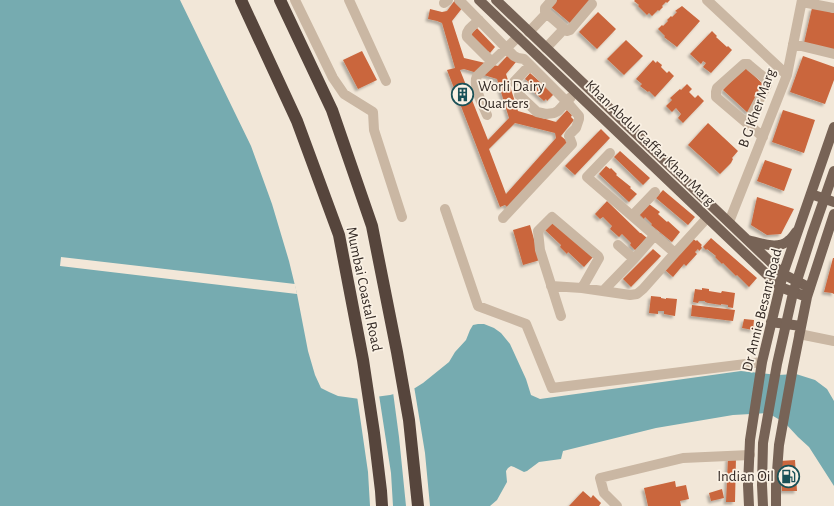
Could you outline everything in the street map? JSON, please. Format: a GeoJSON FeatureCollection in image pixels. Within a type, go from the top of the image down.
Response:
{"type":"FeatureCollection","features":[{"type":"Feature","properties":{"kind":"highway","name":"Mumbai Coastal Road"},"geometry":{"type":"LineString","coordinates":[[241,0],[297,122],[339,235],[363,360],[375,441],[382,506]]}},
{"type":"Feature","properties":{"kind":"highway","name":"Mumbai Coastal Road"},"geometry":{"type":"LineString","coordinates":[[280,0],[332,110],[372,226],[409,420],[418,506]]}},
{"type":"Feature","properties":{"kind":"main road","name":"Khan Abdul Gaffar Khan Marg"},"geometry":{"type":"LineString","coordinates":[[479,0],[780,287],[808,293]]}},
{"type":"Feature","properties":{"kind":"main road","name":"Khan Abdul Gaffar Khan Marg"},"geometry":{"type":"LineString","coordinates":[[496,0],[783,274],[808,293]]}},
{"type":"Feature","properties":{"kind":"main road","name":"Dr Annie Besant Road"},"geometry":{"type":"LineString","coordinates":[[749,506],[748,485],[750,440],[762,362],[783,274],[834,127]]}},
{"type":"Feature","properties":{"kind":"main road","name":"Dr Annie Besant Road"},"geometry":{"type":"LineString","coordinates":[[763,506],[763,443],[777,364],[794,293],[812,234],[834,171]]}},
{"type":"Feature","properties":{"kind":"main road"},"geometry":{"type":"LineString","coordinates":[[811,194],[834,202]]}},
{"type":"Feature","properties":{"kind":"main road"},"geometry":{"type":"LineString","coordinates":[[776,506],[779,445],[792,367],[808,293],[834,214]]}},
{"type":"Feature","properties":{"kind":"main road"},"geometry":{"type":"LineString","coordinates":[[746,239],[766,245],[779,246],[788,242],[798,230]]}},
{"type":"Feature","properties":{"kind":"main road"},"geometry":{"type":"LineString","coordinates":[[772,322],[800,330]]}},
{"type":"Feature","properties":{"kind":"street"},"geometry":{"type":"LineString","coordinates":[[295,0],[333,78],[344,94],[373,112],[374,130],[402,217]]}},
{"type":"Feature","properties":{"kind":"street"},"geometry":{"type":"LineString","coordinates":[[349,0],[386,81]]}},
{"type":"Feature","properties":{"kind":"street"},"geometry":{"type":"LineString","coordinates":[[459,0],[514,56],[524,59],[579,116],[576,128],[569,136],[572,144],[503,218]]}},
{"type":"Feature","properties":{"kind":"street"},"geometry":{"type":"LineString","coordinates":[[552,0],[545,8],[545,12],[567,31],[570,30],[592,4]]}},
{"type":"Feature","properties":{"kind":"street"},"geometry":{"type":"LineString","coordinates":[[707,0],[787,75]]}},
{"type":"Feature","properties":{"kind":"street"},"geometry":{"type":"LineString","coordinates":[[802,1],[834,8]]}},
{"type":"Feature","properties":{"kind":"street","name":"B G Kher Marg"},"geometry":{"type":"LineString","coordinates":[[729,222],[787,75],[802,1]]}},
{"type":"Feature","properties":{"kind":"street"},"geometry":{"type":"LineString","coordinates":[[529,32],[546,14]]}},
{"type":"Feature","properties":{"kind":"street"},"geometry":{"type":"LineString","coordinates":[[479,20],[466,34],[467,37],[492,62]]}},
{"type":"Feature","properties":{"kind":"street"},"geometry":{"type":"LineString","coordinates":[[546,48],[564,29]]}},
{"type":"Feature","properties":{"kind":"street"},"geometry":{"type":"LineString","coordinates":[[487,115],[475,80],[477,76],[518,37]]}},
{"type":"Feature","properties":{"kind":"street"},"geometry":{"type":"LineString","coordinates":[[793,44],[834,54]]}},
{"type":"Feature","properties":{"kind":"street"},"geometry":{"type":"LineString","coordinates":[[763,137],[716,98],[717,88],[744,64],[748,64],[780,93]]}},
{"type":"Feature","properties":{"kind":"street"},"geometry":{"type":"LineString","coordinates":[[514,82],[530,65]]}},
{"type":"Feature","properties":{"kind":"street"},"geometry":{"type":"LineString","coordinates":[[747,123],[767,85],[766,79]]}},
{"type":"Feature","properties":{"kind":"street"},"geometry":{"type":"LineString","coordinates":[[520,95],[537,112],[546,114],[558,111],[575,92]]}},
{"type":"Feature","properties":{"kind":"street"},"geometry":{"type":"LineString","coordinates":[[610,153],[587,177],[675,253]]}},
{"type":"Feature","properties":{"kind":"street"},"geometry":{"type":"LineString","coordinates":[[632,216],[655,192]]}},
{"type":"Feature","properties":{"kind":"street"},"geometry":{"type":"LineString","coordinates":[[445,208],[478,306],[526,324],[552,388],[762,362]]}},
{"type":"Feature","properties":{"kind":"street"},"geometry":{"type":"LineString","coordinates":[[561,316],[540,250],[538,231],[552,217],[599,258],[582,288]]}},
{"type":"Feature","properties":{"kind":"street"},"geometry":{"type":"LineString","coordinates":[[552,286],[582,288],[630,295],[637,294],[707,218]]}},
{"type":"Feature","properties":{"kind":"street"},"geometry":{"type":"LineString","coordinates":[[603,291],[634,259],[654,235]]}},
{"type":"Feature","properties":{"kind":"street"},"geometry":{"type":"LineString","coordinates":[[618,245],[634,259]]}},
{"type":"Feature","properties":{"kind":"street"},"geometry":{"type":"LineString","coordinates":[[800,330],[834,341]]}},
{"type":"Feature","properties":{"kind":"street"},"geometry":{"type":"LineString","coordinates":[[617,506],[604,493],[600,478],[683,458],[750,455]]}},
{"type":"Feature","properties":{"kind":"water"},"geometry":{"type":"Polygon","coordinates":[[[0,0],[180,0],[251,146],[272,204],[289,261],[308,351],[315,375],[321,388],[338,396],[360,399],[390,395],[415,388],[449,362],[455,352],[466,340],[473,325],[478,324],[484,324],[501,333],[510,344],[526,379],[531,395],[540,399],[741,371],[778,375],[796,374],[815,380],[827,389],[834,401],[834,486],[809,447],[785,423],[768,413],[733,415],[656,428],[563,451],[561,459],[539,462],[524,472],[511,466],[506,471],[507,482],[497,500],[490,506],[0,506],[0,0]]]}},
{"type":"Feature","properties":{"kind":"pier"},"geometry":{"type":"Polygon","coordinates":[[[61,257],[295,284],[297,294],[60,266],[61,257]]]}},
{"type":"Feature","properties":{"kind":"pier"},"geometry":{"type":"Polygon","coordinates":[[[414,386],[425,453],[430,506],[406,506],[393,392],[402,391],[414,386]]]}},
{"type":"Feature","properties":{"kind":"pier"},"geometry":{"type":"Polygon","coordinates":[[[379,395],[391,473],[393,506],[370,506],[368,472],[357,396],[379,395]]]}},
{"type":"Feature","properties":{"kind":"building","name":"Worli Dairy Quarters"},"geometry":{"type":"Polygon","coordinates":[[[455,0],[463,7],[452,21],[464,58],[498,66],[507,56],[516,62],[506,74],[518,111],[556,122],[567,110],[572,115],[571,117],[574,120],[561,136],[569,143],[509,209],[505,205],[500,207],[447,70],[455,68],[442,23],[428,19],[430,9],[442,12],[447,11],[455,0]],[[464,69],[460,70],[488,140],[509,118],[497,79],[464,69]],[[515,123],[489,149],[506,194],[556,138],[555,133],[515,123]]]}},
{"type":"Feature","properties":{"kind":"building"},"geometry":{"type":"Polygon","coordinates":[[[557,0],[591,0],[570,23],[550,6],[557,0]]]}},
{"type":"Feature","properties":{"kind":"building"},"geometry":{"type":"Polygon","coordinates":[[[670,0],[652,16],[649,13],[647,15],[634,1],[670,0]]]}},
{"type":"Feature","properties":{"kind":"building"},"geometry":{"type":"Polygon","coordinates":[[[682,6],[700,21],[677,47],[664,37],[665,36],[658,29],[662,25],[663,26],[671,16],[672,17],[677,12],[675,11],[682,6]]]}},
{"type":"Feature","properties":{"kind":"building"},"geometry":{"type":"Polygon","coordinates":[[[812,8],[831,9],[830,12],[834,13],[834,50],[804,43],[812,8]]]}},
{"type":"Feature","properties":{"kind":"building"},"geometry":{"type":"Polygon","coordinates":[[[598,12],[616,29],[597,49],[579,32],[598,12]]]}},
{"type":"Feature","properties":{"kind":"building"},"geometry":{"type":"Polygon","coordinates":[[[477,28],[495,47],[490,53],[488,51],[486,53],[469,36],[477,28]]]}},
{"type":"Feature","properties":{"kind":"building"},"geometry":{"type":"Polygon","coordinates":[[[712,31],[717,36],[716,37],[732,50],[711,73],[703,67],[706,63],[703,61],[701,64],[690,54],[712,31]]]}},
{"type":"Feature","properties":{"kind":"building"},"geometry":{"type":"Polygon","coordinates":[[[626,40],[643,56],[624,75],[607,59],[626,40]]]}},
{"type":"Feature","properties":{"kind":"building"},"geometry":{"type":"Polygon","coordinates":[[[362,51],[377,80],[358,89],[343,60],[362,51]]]}},
{"type":"Feature","properties":{"kind":"building"},"geometry":{"type":"Polygon","coordinates":[[[803,56],[834,67],[834,80],[825,104],[790,92],[803,56]]]}},
{"type":"Feature","properties":{"kind":"building"},"geometry":{"type":"Polygon","coordinates":[[[653,60],[662,65],[661,67],[667,73],[669,71],[674,76],[655,97],[649,91],[648,92],[640,86],[642,84],[636,79],[653,60]]]}},
{"type":"Feature","properties":{"kind":"building"},"geometry":{"type":"Polygon","coordinates":[[[745,67],[764,85],[754,96],[758,99],[748,113],[723,90],[745,67]]]}},
{"type":"Feature","properties":{"kind":"building"},"geometry":{"type":"Polygon","coordinates":[[[530,73],[554,94],[547,101],[546,99],[544,101],[526,85],[529,82],[525,79],[530,73]]]}},
{"type":"Feature","properties":{"kind":"building"},"geometry":{"type":"Polygon","coordinates":[[[687,84],[692,89],[689,92],[695,98],[698,95],[704,101],[683,123],[678,118],[681,114],[676,108],[672,112],[666,106],[672,100],[670,98],[687,84]]]}},
{"type":"Feature","properties":{"kind":"building"},"geometry":{"type":"Polygon","coordinates":[[[783,110],[815,120],[804,153],[772,142],[783,110]]]}},
{"type":"Feature","properties":{"kind":"building"},"geometry":{"type":"Polygon","coordinates":[[[708,123],[738,151],[732,158],[731,163],[720,174],[688,145],[708,123]]]}},
{"type":"Feature","properties":{"kind":"building"},"geometry":{"type":"Polygon","coordinates":[[[601,129],[610,138],[575,175],[565,166],[601,129]]]}},
{"type":"Feature","properties":{"kind":"building"},"geometry":{"type":"Polygon","coordinates":[[[620,151],[650,178],[643,185],[614,157],[620,151]]]}},
{"type":"Feature","properties":{"kind":"building"},"geometry":{"type":"Polygon","coordinates":[[[765,160],[792,169],[784,191],[757,181],[765,160]]]}},
{"type":"Feature","properties":{"kind":"building"},"geometry":{"type":"Polygon","coordinates":[[[606,166],[610,169],[611,168],[617,174],[616,175],[637,194],[629,202],[599,174],[606,166]]]}},
{"type":"Feature","properties":{"kind":"building"},"geometry":{"type":"Polygon","coordinates":[[[663,190],[695,217],[688,225],[656,198],[663,190]]]}},
{"type":"Feature","properties":{"kind":"building"},"geometry":{"type":"Polygon","coordinates":[[[757,197],[794,209],[781,234],[767,235],[751,225],[757,197]]]}},
{"type":"Feature","properties":{"kind":"building"},"geometry":{"type":"Polygon","coordinates":[[[607,201],[647,238],[635,250],[630,245],[631,243],[622,234],[619,237],[610,229],[612,226],[603,217],[600,219],[595,214],[607,201]]]}},
{"type":"Feature","properties":{"kind":"building"},"geometry":{"type":"Polygon","coordinates":[[[649,204],[660,212],[658,214],[680,232],[672,242],[651,225],[652,224],[645,217],[644,219],[639,214],[649,204]]]}},
{"type":"Feature","properties":{"kind":"building"},"geometry":{"type":"Polygon","coordinates":[[[555,221],[593,257],[584,267],[568,252],[567,254],[560,247],[561,245],[545,230],[555,221]]]}},
{"type":"Feature","properties":{"kind":"building"},"geometry":{"type":"Polygon","coordinates":[[[530,225],[540,260],[523,265],[513,230],[530,225]]]}},
{"type":"Feature","properties":{"kind":"building"},"geometry":{"type":"Polygon","coordinates":[[[692,238],[696,241],[697,240],[702,245],[702,248],[695,252],[697,254],[686,266],[684,264],[673,277],[664,269],[692,238]]]}},
{"type":"Feature","properties":{"kind":"building"},"geometry":{"type":"Polygon","coordinates":[[[711,238],[757,278],[749,287],[723,263],[722,264],[715,257],[716,256],[703,247],[711,238]]]}},
{"type":"Feature","properties":{"kind":"building"},"geometry":{"type":"Polygon","coordinates":[[[653,249],[661,256],[631,287],[623,279],[653,249]]]}},
{"type":"Feature","properties":{"kind":"building"},"geometry":{"type":"Polygon","coordinates":[[[834,258],[834,294],[824,292],[834,258]]]}},
{"type":"Feature","properties":{"kind":"building"},"geometry":{"type":"Polygon","coordinates":[[[702,288],[721,293],[722,291],[735,293],[733,308],[728,307],[728,305],[708,303],[705,301],[699,301],[698,303],[693,302],[695,289],[702,290],[702,288]]]}},
{"type":"Feature","properties":{"kind":"building"},"geometry":{"type":"Polygon","coordinates":[[[651,296],[666,299],[677,299],[675,316],[664,314],[664,311],[658,311],[658,314],[649,313],[651,296]]]}},
{"type":"Feature","properties":{"kind":"building"},"geometry":{"type":"Polygon","coordinates":[[[692,305],[735,310],[733,321],[691,316],[692,305]]]}},
{"type":"Feature","properties":{"kind":"building"},"geometry":{"type":"Polygon","coordinates":[[[744,319],[754,320],[753,330],[742,328],[744,319]]]}},
{"type":"Feature","properties":{"kind":"building"},"geometry":{"type":"Polygon","coordinates":[[[736,457],[735,502],[726,502],[728,458],[736,457]]]}},
{"type":"Feature","properties":{"kind":"building","name":"Indian Oil"},"geometry":{"type":"Polygon","coordinates":[[[795,460],[797,491],[782,491],[780,461],[795,460]]]}},
{"type":"Feature","properties":{"kind":"building"},"geometry":{"type":"Polygon","coordinates":[[[675,481],[676,487],[686,485],[689,499],[680,501],[681,506],[648,506],[644,488],[675,481]]]}},
{"type":"Feature","properties":{"kind":"building"},"geometry":{"type":"Polygon","coordinates":[[[722,489],[724,498],[711,501],[709,493],[722,489]]]}},
{"type":"Feature","properties":{"kind":"building"},"geometry":{"type":"Polygon","coordinates":[[[583,491],[591,498],[593,495],[601,503],[599,506],[569,506],[583,491]]]}},
{"type":"Feature","properties":{"kind":"place","name":"Worli Dairy Quarters"},"geometry":{"type":"Point","coordinates":[463,95]}},
{"type":"Feature","properties":{"kind":"place","name":"Indian Oil"},"geometry":{"type":"Point","coordinates":[789,476]}}]}
